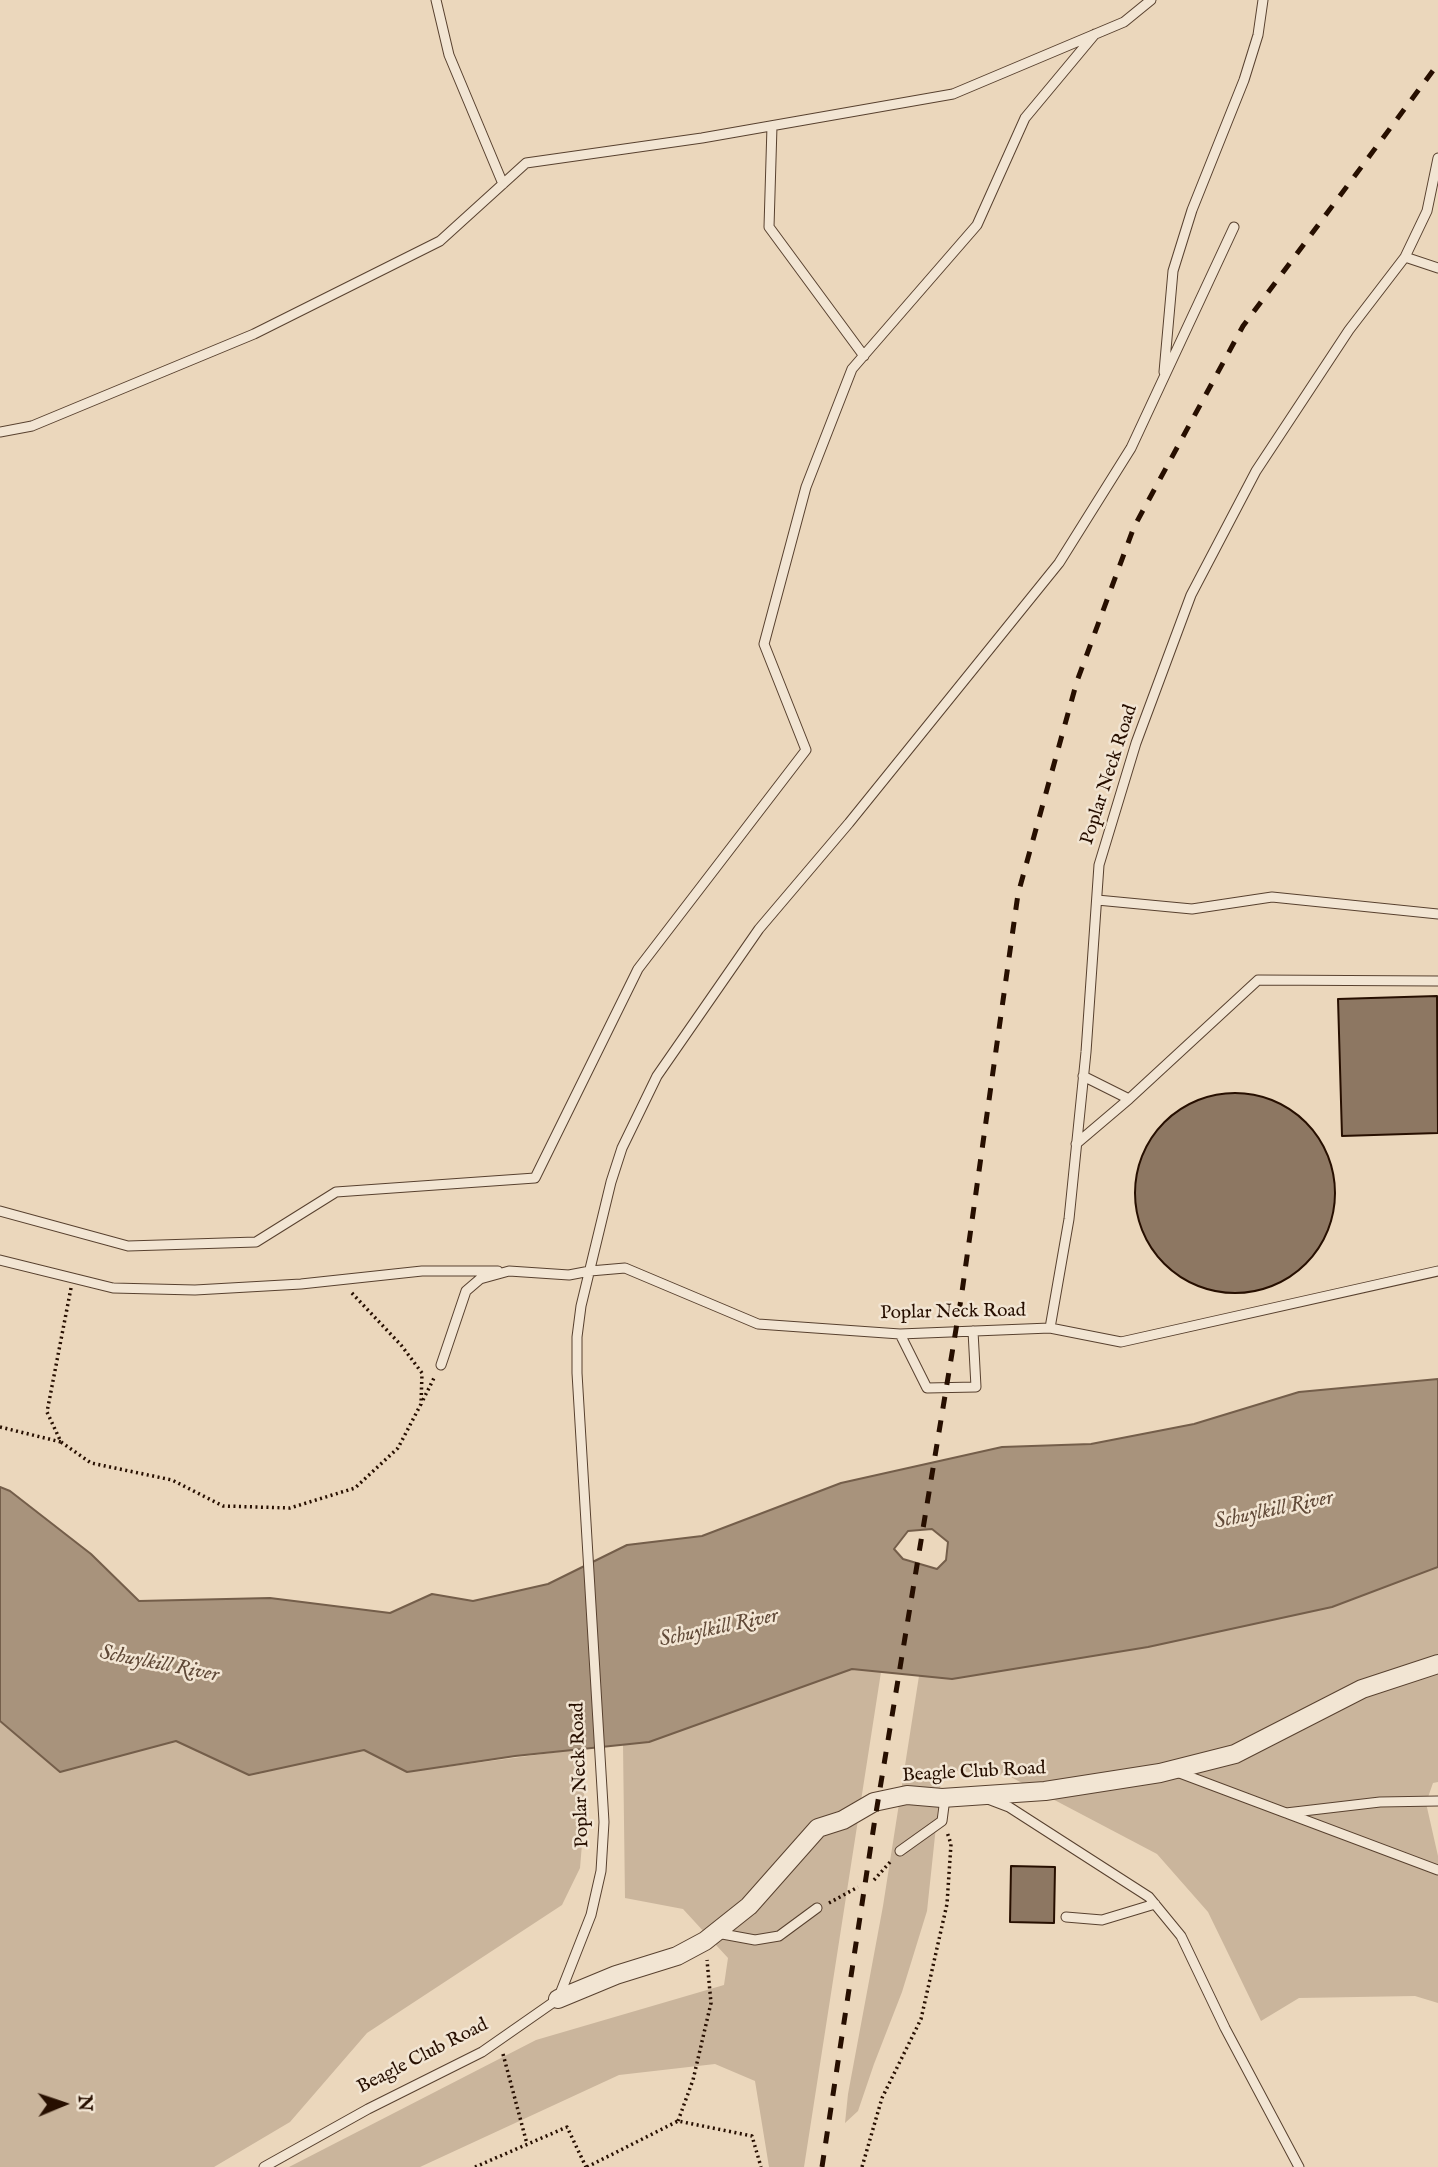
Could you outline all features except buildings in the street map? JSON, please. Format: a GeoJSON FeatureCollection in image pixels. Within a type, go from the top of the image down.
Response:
{"type":"FeatureCollection","features":[{"type":"Feature","properties":{"kind":"street","name":"Beagle Club Road"},"geometry":{"type":"LineString","coordinates":[[558,1999],[616,1975],[677,1956],[710,1937],[749,1906],[818,1828],[843,1819],[874,1802],[907,1795],[945,1798],[1084,1786],[1172,1770],[1236,1754],[1362,1689],[1438,1664]]}},
{"type":"Feature","properties":{"kind":"lane"},"geometry":{"type":"LineString","coordinates":[[436,0],[449,55],[503,184]]}},
{"type":"Feature","properties":{"kind":"lane"},"geometry":{"type":"LineString","coordinates":[[0,432],[32,426],[266,328],[440,241],[526,163],[772,126],[953,94],[1124,22],[1151,0]]}},
{"type":"Feature","properties":{"kind":"lane"},"geometry":{"type":"LineString","coordinates":[[1163,381],[1173,271],[1192,210],[1248,69],[1258,35],[1263,0]]}},
{"type":"Feature","properties":{"kind":"lane"},"geometry":{"type":"LineString","coordinates":[[0,1211],[128,1246],[256,1242],[336,1192],[535,1178],[638,969],[806,750],[764,644],[806,487],[852,369],[977,225],[1025,118],[1095,34]]}},
{"type":"Feature","properties":{"kind":"lane"},"geometry":{"type":"LineString","coordinates":[[772,126],[769,227],[864,356]]}},
{"type":"Feature","properties":{"kind":"lane","name":"Poplar Neck Road"},"geometry":{"type":"LineString","coordinates":[[558,1999],[583,1939],[598,1890],[604,1822],[577,1373],[578,1327],[590,1270],[625,1268],[758,1324],[900,1334],[1050,1328],[1069,1219],[1100,865],[1136,743],[1191,595],[1256,471],[1349,330],[1405,257],[1427,211],[1438,158]]}},
{"type":"Feature","properties":{"kind":"lane"},"geometry":{"type":"LineString","coordinates":[[0,1260],[113,1288],[195,1290],[338,1280],[422,1270],[569,1275],[590,1270],[622,1148],[642,1104],[668,1058],[759,929],[849,823],[1059,563],[1112,481],[1146,419],[1234,227]]}},
{"type":"Feature","properties":{"kind":"lane"},"geometry":{"type":"LineString","coordinates":[[1405,257],[1438,268]]}},
{"type":"Feature","properties":{"kind":"lane"},"geometry":{"type":"LineString","coordinates":[[1097,900],[1192,909],[1272,897],[1438,914]]}},
{"type":"Feature","properties":{"kind":"lane"},"geometry":{"type":"LineString","coordinates":[[1076,1144],[1258,980],[1438,981]]}},
{"type":"Feature","properties":{"kind":"lane"},"geometry":{"type":"LineString","coordinates":[[1083,1076],[1129,1099]]}},
{"type":"Feature","properties":{"kind":"lane"},"geometry":{"type":"LineString","coordinates":[[441,1365],[466,1291],[480,1279],[509,1271]]}},
{"type":"Feature","properties":{"kind":"lane"},"geometry":{"type":"LineString","coordinates":[[1050,1328],[1121,1342],[1438,1271]]}},
{"type":"Feature","properties":{"kind":"lane"},"geometry":{"type":"LineString","coordinates":[[900,1334],[927,1388],[976,1387],[973,1331]]}},
{"type":"Feature","properties":{"kind":"lane"},"geometry":{"type":"LineString","coordinates":[[1172,1770],[1438,1870]]}},
{"type":"Feature","properties":{"kind":"lane"},"geometry":{"type":"LineString","coordinates":[[979,1795],[1019,1813],[1149,1897],[1181,1936],[1225,2028],[1300,2167]]}},
{"type":"Feature","properties":{"kind":"lane"},"geometry":{"type":"LineString","coordinates":[[900,1851],[942,1821],[945,1798]]}},
{"type":"Feature","properties":{"kind":"lane"},"geometry":{"type":"LineString","coordinates":[[1284,1814],[1380,1802],[1438,1801]]}},
{"type":"Feature","properties":{"kind":"lane"},"geometry":{"type":"LineString","coordinates":[[1066,1917],[1102,1920],[1155,1904]]}},
{"type":"Feature","properties":{"kind":"lane"},"geometry":{"type":"LineString","coordinates":[[710,1937],[755,1940],[779,1936],[817,1908]]}},
{"type":"Feature","properties":{"kind":"lane","name":"Beagle Club Road"},"geometry":{"type":"LineString","coordinates":[[264,2167],[368,2109],[499,2042],[558,1999]]}},
{"type":"Feature","properties":{"kind":"path"},"geometry":{"type":"LineString","coordinates":[[61,1442],[47,1412],[73,1280]]}},
{"type":"Feature","properties":{"kind":"path"},"geometry":{"type":"LineString","coordinates":[[338,1280],[365,1305],[422,1373],[421,1404]]}},
{"type":"Feature","properties":{"kind":"path"},"geometry":{"type":"LineString","coordinates":[[0,1427],[61,1442],[91,1463],[172,1480],[223,1506],[289,1508],[355,1488],[398,1448],[441,1365]]}},
{"type":"Feature","properties":{"kind":"path"},"geometry":{"type":"LineString","coordinates":[[862,2167],[882,2098],[921,2019],[947,1904],[951,1844],[942,1821]]}},
{"type":"Feature","properties":{"kind":"path"},"geometry":{"type":"LineString","coordinates":[[874,1880],[900,1851]]}},
{"type":"Feature","properties":{"kind":"path"},"geometry":{"type":"LineString","coordinates":[[817,1908],[858,1887]]}},
{"type":"Feature","properties":{"kind":"path"},"geometry":{"type":"LineString","coordinates":[[678,2121],[693,2080],[711,2003],[710,1937]]}},
{"type":"Feature","properties":{"kind":"path"},"geometry":{"type":"LineString","coordinates":[[499,2042],[527,2145]]}},
{"type":"Feature","properties":{"kind":"path"},"geometry":{"type":"LineString","coordinates":[[475,2167],[567,2127],[586,2167],[678,2121],[752,2136],[761,2167]]}},
{"type":"Feature","properties":{"kind":"shaded area"},"geometry":{"type":"Polygon","coordinates":[[[1438,1567],[1438,1782],[1433,1783],[1426,1803],[1438,1856],[1438,2003],[1415,1996],[1299,1998],[1261,2021],[1208,1912],[1157,1854],[1007,1775],[942,1770],[927,1911],[902,1992],[858,2111],[845,2123],[919,1676],[952,1679],[1148,1647],[1332,1607],[1438,1567]]]}},
{"type":"Feature","properties":{"kind":"shaded area"},"geometry":{"type":"Polygon","coordinates":[[[852,1669],[881,1672],[804,2167],[769,2167],[755,2081],[715,2064],[619,2075],[420,2167],[289,2167],[536,2040],[724,1985],[728,1958],[683,1909],[625,1898],[623,1745],[650,1742],[852,1669]]]}},
{"type":"Feature","properties":{"kind":"shaded area"},"geometry":{"type":"Polygon","coordinates":[[[0,1721],[60,1772],[176,1741],[249,1775],[364,1750],[407,1772],[581,1749],[585,1808],[580,1868],[562,1905],[367,2033],[290,2122],[214,2167],[0,2167],[0,1721]]]}},
{"type":"Feature","properties":{"kind":"water","name":"Schuylkill River"},"geometry":{"type":"Polygon","coordinates":[[[1438,1379],[1438,1567],[1332,1607],[1148,1647],[952,1679],[852,1669],[649,1742],[515,1756],[407,1772],[364,1750],[249,1775],[176,1741],[60,1772],[0,1721],[0,1487],[10,1491],[91,1554],[139,1601],[270,1598],[390,1613],[432,1594],[473,1601],[548,1584],[627,1545],[702,1536],[841,1483],[1002,1447],[1091,1444],[1194,1424],[1299,1392],[1438,1379]],[[932,1529],[908,1531],[894,1549],[903,1559],[937,1569],[946,1560],[948,1542],[932,1529]]]}},
{"type":"Feature","properties":{"kind":"railway"},"geometry":{"type":"LineString","coordinates":[[822,2167],[874,1825],[961,1299],[1018,894],[1077,681],[1134,527],[1243,326],[1438,64]]}}]}
